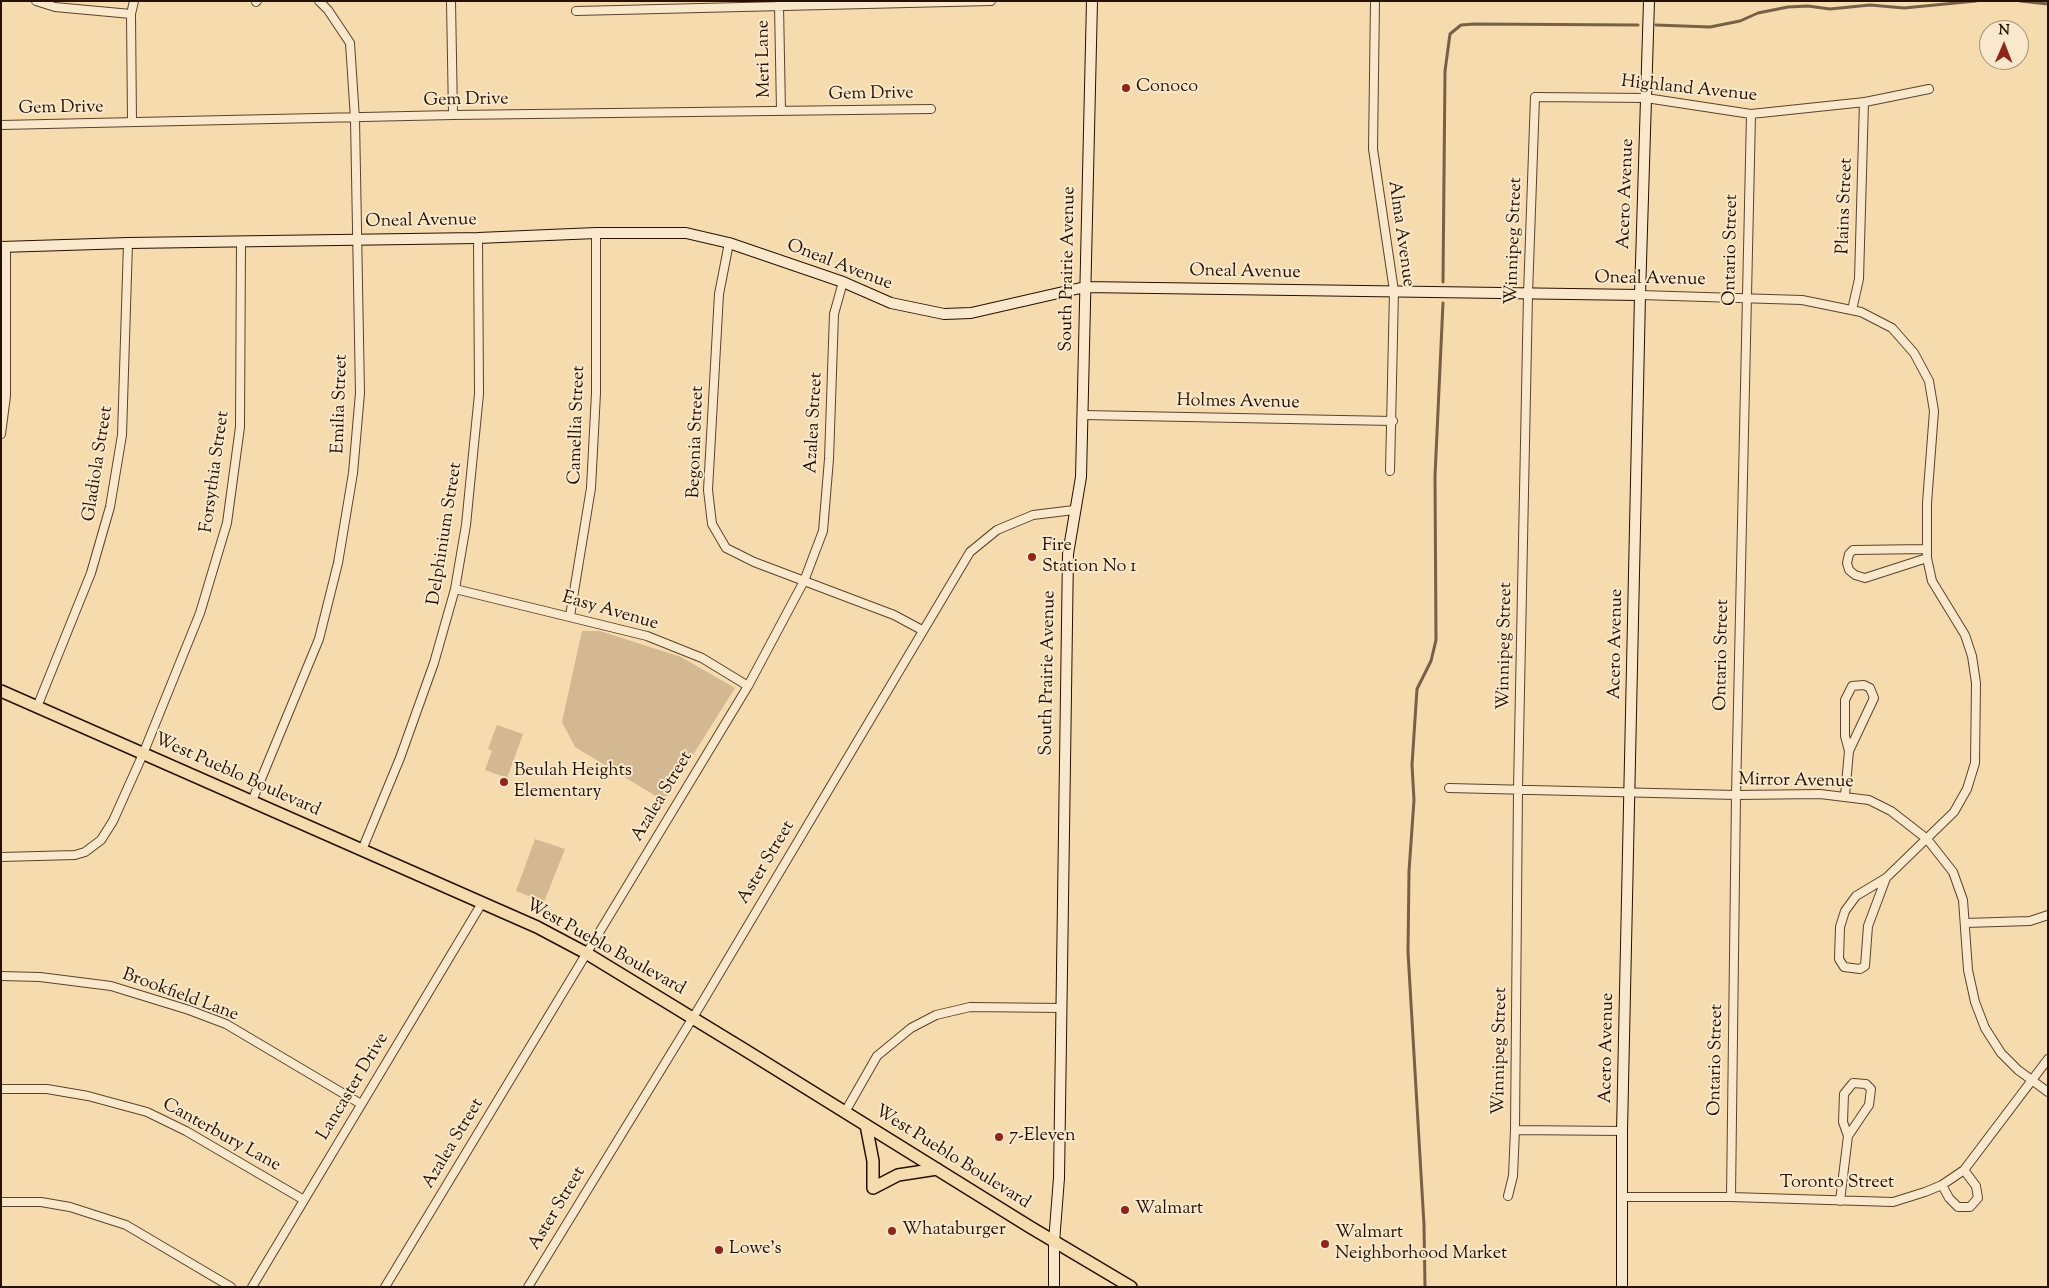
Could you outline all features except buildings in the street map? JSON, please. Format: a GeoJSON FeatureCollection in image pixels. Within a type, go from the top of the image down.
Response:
{"type":"FeatureCollection","features":[{"type":"Feature","properties":{"kind":"main road","name":"West Pueblo Boulevard"},"geometry":{"type":"LineString","coordinates":[[1,691],[537,927],[586,953],[692,1017],[1054,1242],[1131,1287]]}},
{"type":"Feature","properties":{"kind":"main road"},"geometry":{"type":"LineString","coordinates":[[866,1125],[873,1161],[873,1188],[898,1175],[937,1169]]}},
{"type":"Feature","properties":{"kind":"street"},"geometry":{"type":"LineString","coordinates":[[36,1],[55,7],[131,14]]}},
{"type":"Feature","properties":{"kind":"street"},"geometry":{"type":"LineString","coordinates":[[132,122],[131,14],[134,1]]}},
{"type":"Feature","properties":{"kind":"street","name":"Emilia Street"},"geometry":{"type":"LineString","coordinates":[[252,801],[319,640],[338,563],[353,473],[360,393],[355,119],[350,43],[328,10],[319,1]]}},
{"type":"Feature","properties":{"kind":"street"},"geometry":{"type":"LineString","coordinates":[[451,1],[453,115]]}},
{"type":"Feature","properties":{"kind":"street"},"geometry":{"type":"LineString","coordinates":[[576,11],[991,1]]}},
{"type":"Feature","properties":{"kind":"street","name":"South Prairie Avenue"},"geometry":{"type":"LineString","coordinates":[[1054,1287],[1054,1242],[1059,1178],[1068,554],[1080,477],[1083,415],[1092,1]]}},
{"type":"Feature","properties":{"kind":"street","name":"Alma Avenue"},"geometry":{"type":"LineString","coordinates":[[1375,1],[1374,149],[1394,291],[1393,421],[1390,471]]}},
{"type":"Feature","properties":{"kind":"street","name":"Acero Avenue"},"geometry":{"type":"LineString","coordinates":[[1622,1287],[1622,1131],[1640,296],[1649,1]]}},
{"type":"Feature","properties":{"kind":"street","name":"Meri Lane"},"geometry":{"type":"LineString","coordinates":[[779,5],[781,112]]}},
{"type":"Feature","properties":{"kind":"street","name":"Highland Avenue"},"geometry":{"type":"LineString","coordinates":[[1535,97],[1646,98],[1750,114],[1864,102],[1929,89]]}},
{"type":"Feature","properties":{"kind":"street","name":"Winnipeg Street"},"geometry":{"type":"LineString","coordinates":[[1508,1196],[1513,1176],[1515,1130],[1518,789],[1528,294],[1535,97]]}},
{"type":"Feature","properties":{"kind":"street","name":"Plains Street"},"geometry":{"type":"LineString","coordinates":[[1852,310],[1859,279],[1864,102]]}},
{"type":"Feature","properties":{"kind":"street","name":"Gem Drive"},"geometry":{"type":"LineString","coordinates":[[1,125],[355,119],[453,115],[931,109]]}},
{"type":"Feature","properties":{"kind":"street","name":"Ontario Street"},"geometry":{"type":"LineString","coordinates":[[1731,1197],[1736,795],[1750,114]]}},
{"type":"Feature","properties":{"kind":"street","name":"Oneal Avenue"},"geometry":{"type":"LineString","coordinates":[[4,247],[128,243],[478,238],[596,233],[686,233],[729,243],[843,282],[891,303],[944,314],[971,314],[1085,286],[1746,298],[1802,300],[1862,312],[1892,328],[1914,352],[1928,381],[1934,411],[1927,553],[1932,581],[1965,636],[1972,656],[1976,683],[1975,763],[1967,789],[1954,812],[1886,878],[1856,896],[1845,911],[1840,927],[1839,959],[1844,967],[1860,969],[1865,966],[1868,926],[1886,878]]}},
{"type":"Feature","properties":{"kind":"street","name":"Camellia Street"},"geometry":{"type":"LineString","coordinates":[[570,616],[591,488],[596,393],[596,233]]}},
{"type":"Feature","properties":{"kind":"street","name":"Delphinium Street"},"geometry":{"type":"LineString","coordinates":[[362,850],[400,758],[434,663],[455,589],[466,526],[479,394],[478,238]]}},
{"type":"Feature","properties":{"kind":"street","name":"Forsythia Street"},"geometry":{"type":"LineString","coordinates":[[1,856],[61,856],[85,852],[94,847],[107,833],[143,754],[200,613],[227,523],[240,427],[241,242]]}},
{"type":"Feature","properties":{"kind":"street","name":"Gladiola Street"},"geometry":{"type":"LineString","coordinates":[[37,707],[92,573],[110,507],[122,435],[128,243]]}},
{"type":"Feature","properties":{"kind":"street","name":"Begonia Street"},"geometry":{"type":"LineString","coordinates":[[729,243],[718,304],[708,490],[712,524],[726,548],[804,582],[894,615],[922,630]]}},
{"type":"Feature","properties":{"kind":"street"},"geometry":{"type":"LineString","coordinates":[[1,434],[6,396],[4,247]]}},
{"type":"Feature","properties":{"kind":"street","name":"Azalea Street"},"geometry":{"type":"LineString","coordinates":[[386,1287],[748,686],[804,582],[823,531],[829,459],[834,314],[843,282]]}},
{"type":"Feature","properties":{"kind":"street","name":"Holmes Avenue"},"geometry":{"type":"LineString","coordinates":[[1083,415],[1393,421]]}},
{"type":"Feature","properties":{"kind":"street","name":"Aster Street"},"geometry":{"type":"LineString","coordinates":[[528,1287],[970,552],[997,530],[1033,515],[1074,510]]}},
{"type":"Feature","properties":{"kind":"street"},"geometry":{"type":"LineString","coordinates":[[1853,550],[1927,553],[1865,578],[1855,575],[1849,570],[1847,563],[1849,554],[1853,550]]}},
{"type":"Feature","properties":{"kind":"street","name":"Easy Avenue"},"geometry":{"type":"LineString","coordinates":[[455,589],[647,636],[702,658],[748,686]]}},
{"type":"Feature","properties":{"kind":"street"},"geometry":{"type":"LineString","coordinates":[[1845,795],[1849,751],[1874,698],[1870,688],[1864,685],[1852,686],[1845,700],[1845,736],[1849,751]]}},
{"type":"Feature","properties":{"kind":"street","name":"Mirror Avenue"},"geometry":{"type":"LineString","coordinates":[[1449,788],[1736,795],[1845,795],[1868,800],[1890,811],[1927,839],[1953,872],[1963,900],[1968,970],[1975,1002],[1985,1028],[2001,1053],[2048,1092]]}},
{"type":"Feature","properties":{"kind":"street","name":"Lancaster Drive"},"geometry":{"type":"LineString","coordinates":[[252,1287],[482,902]]}},
{"type":"Feature","properties":{"kind":"street"},"geometry":{"type":"LineString","coordinates":[[1965,923],[2030,921],[2048,915]]}},
{"type":"Feature","properties":{"kind":"street","name":"Brookfield Lane"},"geometry":{"type":"LineString","coordinates":[[1,976],[40,977],[111,986],[189,1010],[226,1024],[361,1104]]}},
{"type":"Feature","properties":{"kind":"street"},"geometry":{"type":"LineString","coordinates":[[845,1112],[876,1056],[911,1028],[936,1015],[970,1007],[1061,1008]]}},
{"type":"Feature","properties":{"kind":"street","name":"Toronto Street"},"geometry":{"type":"LineString","coordinates":[[1623,1197],[1731,1197],[1893,1202],[1942,1185],[1964,1170],[2048,1059]]}},
{"type":"Feature","properties":{"kind":"street"},"geometry":{"type":"LineString","coordinates":[[1840,1201],[1848,1136],[1843,1122],[1844,1094],[1853,1084],[1866,1084],[1871,1089],[1869,1105],[1848,1136]]}},
{"type":"Feature","properties":{"kind":"street","name":"Canterbury Lane"},"geometry":{"type":"LineString","coordinates":[[1,1089],[47,1089],[88,1096],[147,1112],[186,1131],[304,1200]]}},
{"type":"Feature","properties":{"kind":"street"},"geometry":{"type":"LineString","coordinates":[[1515,1130],[1622,1131]]}},
{"type":"Feature","properties":{"kind":"street"},"geometry":{"type":"LineString","coordinates":[[1942,1185],[1949,1198],[1958,1207],[1970,1207],[1978,1198],[1976,1186],[1964,1170]]}},
{"type":"Feature","properties":{"kind":"street"},"geometry":{"type":"LineString","coordinates":[[1,1202],[41,1202],[70,1207],[126,1225],[232,1287]]}},
{"type":"Feature","properties":{"kind":"shaded area"},"geometry":{"type":"Polygon","coordinates":[[[582,631],[600,631],[681,657],[735,688],[664,801],[575,747],[562,722],[582,631]]]}},
{"type":"Feature","properties":{"kind":"shaded area"},"geometry":{"type":"Polygon","coordinates":[[[497,725],[523,734],[507,778],[485,770],[492,751],[488,749],[497,725]]]}},
{"type":"Feature","properties":{"kind":"shaded area"},"geometry":{"type":"Polygon","coordinates":[[[535,839],[565,849],[544,902],[516,891],[535,839]]]}},
{"type":"Feature","properties":{"kind":"waterway"},"geometry":{"type":"LineString","coordinates":[[1656,25],[1710,27],[1740,21],[1758,13],[1788,7],[1808,6],[1830,9],[1870,5],[1904,8],[1976,1]]}},
{"type":"Feature","properties":{"kind":"waterway"},"geometry":{"type":"LineString","coordinates":[[2020,1],[2048,4]]}},
{"type":"Feature","properties":{"kind":"waterway"},"geometry":{"type":"LineString","coordinates":[[1443,282],[1445,71],[1450,34],[1461,25],[1474,24],[1638,25]]}},
{"type":"Feature","properties":{"kind":"waterway"},"geometry":{"type":"LineString","coordinates":[[1425,1287],[1424,1225],[1408,952],[1409,871],[1414,800],[1412,765],[1417,689],[1431,661],[1436,640],[1435,476],[1443,303]]}},
{"type":"Feature","properties":{"kind":"place","name":"Conoco"},"geometry":{"type":"Point","coordinates":[1126,88]}},
{"type":"Feature","properties":{"kind":"place","name":"Fire Station No 1"},"geometry":{"type":"Point","coordinates":[1032,557]}},
{"type":"Feature","properties":{"kind":"place","name":"Beulah Heights Elementary"},"geometry":{"type":"Point","coordinates":[504,782]}},
{"type":"Feature","properties":{"kind":"place","name":"7-Eleven"},"geometry":{"type":"Point","coordinates":[999,1137]}},
{"type":"Feature","properties":{"kind":"place","name":"Walmart"},"geometry":{"type":"Point","coordinates":[1125,1210]}},
{"type":"Feature","properties":{"kind":"place","name":"Whataburger"},"geometry":{"type":"Point","coordinates":[892,1231]}},
{"type":"Feature","properties":{"kind":"place","name":"Walmart Neighborhood Market"},"geometry":{"type":"Point","coordinates":[1325,1244]}},
{"type":"Feature","properties":{"kind":"place","name":"Lowe's"},"geometry":{"type":"Point","coordinates":[719,1250]}}]}
